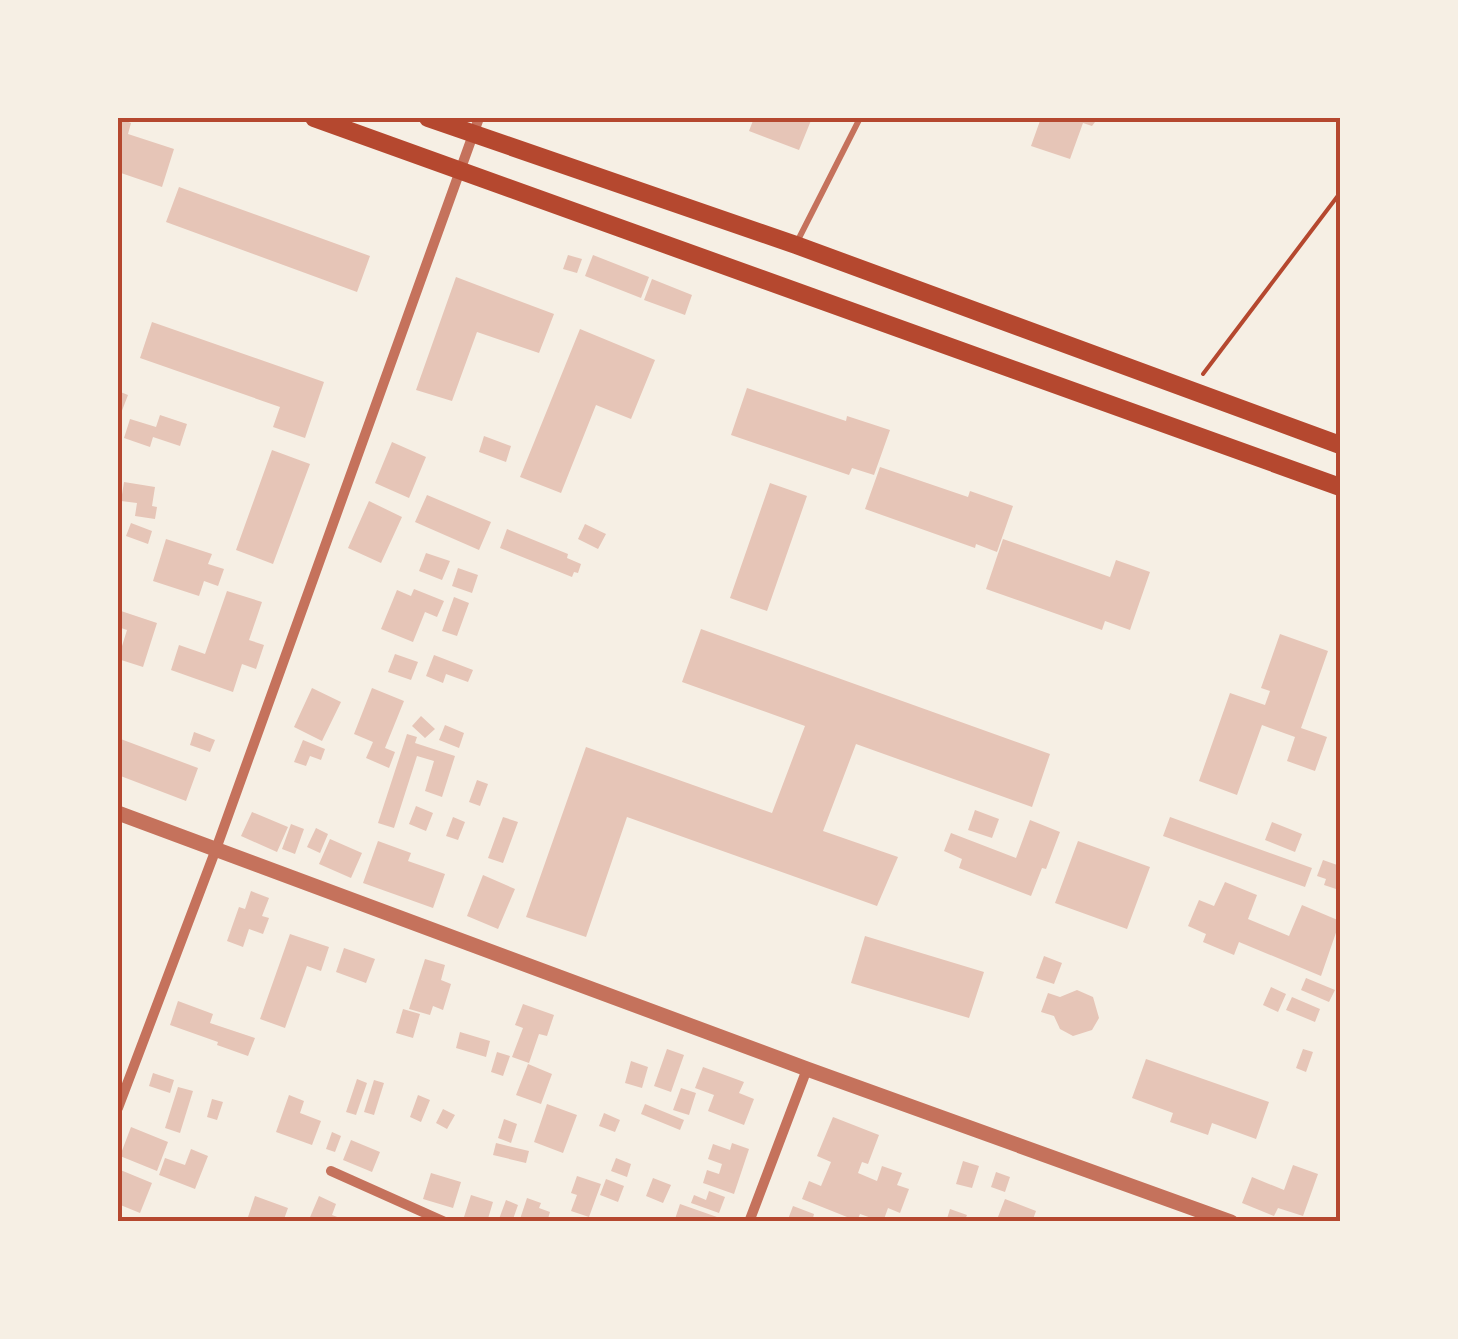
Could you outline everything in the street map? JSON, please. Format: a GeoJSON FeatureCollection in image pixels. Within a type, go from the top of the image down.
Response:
{"type":"FeatureCollection","features":[{"type":"Feature","properties":{"kind":"main road"},"geometry":{"type":"LineString","coordinates":[[314,118],[1340,487]]}},
{"type":"Feature","properties":{"kind":"main road"},"geometry":{"type":"LineString","coordinates":[[428,118],[476,126],[1340,445]]}},
{"type":"Feature","properties":{"kind":"street"},"geometry":{"type":"LineString","coordinates":[[118,1108],[216,849],[476,126]]}},
{"type":"Feature","properties":{"kind":"street"},"geometry":{"type":"LineString","coordinates":[[118,812],[1231,1222]]}},
{"type":"Feature","properties":{"kind":"street"},"geometry":{"type":"LineString","coordinates":[[749,1222],[807,1069]]}},
{"type":"Feature","properties":{"kind":"street"},"geometry":{"type":"LineString","coordinates":[[331,1171],[444,1222]]}},
{"type":"Feature","properties":{"kind":"lane"},"geometry":{"type":"LineString","coordinates":[[796,245],[860,118]]}},
{"type":"Feature","properties":{"kind":"path"},"geometry":{"type":"LineString","coordinates":[[1192,390],[1340,193]]}},
{"type":"Feature","properties":{"kind":"building"},"geometry":{"type":"Polygon","coordinates":[[[118,118],[131,123],[128,134],[174,149],[162,187],[118,172],[118,118]]]}},
{"type":"Feature","properties":{"kind":"building"},"geometry":{"type":"Polygon","coordinates":[[[754,118],[812,118],[799,150],[749,131],[754,118]]]}},
{"type":"Feature","properties":{"kind":"building"},"geometry":{"type":"Polygon","coordinates":[[[1041,118],[1098,118],[1092,126],[1083,123],[1070,159],[1031,146],[1041,118]]]}},
{"type":"Feature","properties":{"kind":"building"},"geometry":{"type":"Polygon","coordinates":[[[179,187],[370,256],[357,292],[166,222],[179,187]]]}},
{"type":"Feature","properties":{"kind":"building"},"geometry":{"type":"Polygon","coordinates":[[[568,255],[582,259],[577,273],[563,269],[568,255]]]}},
{"type":"Feature","properties":{"kind":"building"},"geometry":{"type":"Polygon","coordinates":[[[593,255],[649,277],[641,298],[585,276],[593,255]]]}},
{"type":"Feature","properties":{"kind":"building"},"geometry":{"type":"Polygon","coordinates":[[[456,277],[554,314],[539,353],[477,332],[452,401],[416,390],[456,277]]]}},
{"type":"Feature","properties":{"kind":"building"},"geometry":{"type":"Polygon","coordinates":[[[652,279],[692,295],[685,315],[644,300],[652,279]]]}},
{"type":"Feature","properties":{"kind":"building"},"geometry":{"type":"Polygon","coordinates":[[[152,322],[324,382],[305,438],[273,427],[280,407],[140,358],[152,322]]]}},
{"type":"Feature","properties":{"kind":"building"},"geometry":{"type":"Polygon","coordinates":[[[580,329],[655,360],[631,419],[596,405],[561,493],[520,477],[580,329]]]}},
{"type":"Feature","properties":{"kind":"building"},"geometry":{"type":"Polygon","coordinates":[[[747,388],[846,421],[847,416],[890,430],[874,475],[852,468],[849,475],[731,435],[747,388]]]}},
{"type":"Feature","properties":{"kind":"building"},"geometry":{"type":"Polygon","coordinates":[[[118,391],[128,395],[118,421],[118,391]]]}},
{"type":"Feature","properties":{"kind":"building"},"geometry":{"type":"Polygon","coordinates":[[[160,415],[187,424],[180,446],[153,437],[150,447],[124,438],[130,419],[156,427],[160,415]]]}},
{"type":"Feature","properties":{"kind":"building"},"geometry":{"type":"Polygon","coordinates":[[[484,436],[511,446],[506,462],[479,452],[484,436]]]}},
{"type":"Feature","properties":{"kind":"building"},"geometry":{"type":"Polygon","coordinates":[[[392,442],[426,457],[409,498],[375,483],[392,442]]]}},
{"type":"Feature","properties":{"kind":"building"},"geometry":{"type":"Polygon","coordinates":[[[272,450],[310,464],[273,564],[236,550],[272,450]]]}},
{"type":"Feature","properties":{"kind":"building"},"geometry":{"type":"Polygon","coordinates":[[[880,467],[968,497],[970,491],[1013,506],[997,552],[976,544],[975,548],[865,509],[880,467]]]}},
{"type":"Feature","properties":{"kind":"building"},"geometry":{"type":"Polygon","coordinates":[[[124,482],[155,487],[155,519],[135,516],[137,503],[121,501],[124,482]]]}},
{"type":"Feature","properties":{"kind":"building"},"geometry":{"type":"Polygon","coordinates":[[[770,483],[807,496],[767,611],[730,598],[770,483]]]}},
{"type":"Feature","properties":{"kind":"building"},"geometry":{"type":"Polygon","coordinates":[[[427,495],[491,522],[479,550],[415,522],[427,495]]]}},
{"type":"Feature","properties":{"kind":"building"},"geometry":{"type":"Polygon","coordinates":[[[369,501],[402,517],[381,563],[348,548],[369,501]]]}},
{"type":"Feature","properties":{"kind":"building"},"geometry":{"type":"Polygon","coordinates":[[[131,523],[152,531],[148,544],[126,536],[131,523]]]}},
{"type":"Feature","properties":{"kind":"building"},"geometry":{"type":"Polygon","coordinates":[[[585,524],[606,534],[598,549],[578,539],[585,524]]]}},
{"type":"Feature","properties":{"kind":"building"},"geometry":{"type":"Polygon","coordinates":[[[507,529],[568,554],[567,558],[581,564],[578,573],[574,572],[572,577],[500,548],[507,529]]]}},
{"type":"Feature","properties":{"kind":"building"},"geometry":{"type":"Polygon","coordinates":[[[166,539],[212,554],[208,564],[224,569],[218,586],[204,581],[199,596],[153,581],[166,539]]]}},
{"type":"Feature","properties":{"kind":"building"},"geometry":{"type":"Polygon","coordinates":[[[1003,539],[1110,577],[1116,560],[1150,572],[1130,630],[1105,621],[1102,630],[986,589],[1003,539]]]}},
{"type":"Feature","properties":{"kind":"building"},"geometry":{"type":"Polygon","coordinates":[[[426,553],[450,561],[442,580],[419,571],[426,553]]]}},
{"type":"Feature","properties":{"kind":"building"},"geometry":{"type":"Polygon","coordinates":[[[458,568],[478,575],[472,593],[452,586],[458,568]]]}},
{"type":"Feature","properties":{"kind":"building"},"geometry":{"type":"Polygon","coordinates":[[[414,589],[444,601],[437,617],[425,612],[413,642],[381,629],[397,590],[411,596],[414,589]]]}},
{"type":"Feature","properties":{"kind":"building"},"geometry":{"type":"Polygon","coordinates":[[[227,591],[262,602],[249,640],[264,645],[256,669],[242,664],[233,692],[171,670],[179,645],[205,654],[227,591]]]}},
{"type":"Feature","properties":{"kind":"building"},"geometry":{"type":"Polygon","coordinates":[[[454,597],[469,603],[457,636],[442,631],[454,597]]]}},
{"type":"Feature","properties":{"kind":"building"},"geometry":{"type":"Polygon","coordinates":[[[118,610],[157,623],[143,667],[118,659],[127,630],[118,627],[118,610]]]}},
{"type":"Feature","properties":{"kind":"building"},"geometry":{"type":"Polygon","coordinates":[[[701,629],[1050,754],[1032,807],[856,744],[823,831],[898,857],[877,906],[627,817],[586,937],[526,917],[586,747],[772,813],[805,726],[682,682],[701,629]]]}},
{"type":"Feature","properties":{"kind":"building"},"geometry":{"type":"Polygon","coordinates":[[[1280,634],[1328,651],[1301,728],[1327,737],[1315,771],[1287,761],[1295,737],[1262,725],[1237,795],[1199,781],[1230,693],[1265,705],[1270,691],[1261,688],[1280,634]]]}},
{"type":"Feature","properties":{"kind":"building"},"geometry":{"type":"Polygon","coordinates":[[[395,654],[418,662],[411,680],[388,672],[395,654]]]}},
{"type":"Feature","properties":{"kind":"building"},"geometry":{"type":"Polygon","coordinates":[[[434,655],[473,670],[468,682],[446,674],[443,683],[426,676],[434,655]]]}},
{"type":"Feature","properties":{"kind":"building"},"geometry":{"type":"Polygon","coordinates":[[[312,688],[341,702],[322,741],[294,727],[312,688]]]}},
{"type":"Feature","properties":{"kind":"building"},"geometry":{"type":"Polygon","coordinates":[[[372,688],[404,701],[385,748],[395,752],[389,768],[366,758],[373,742],[354,734],[372,688]]]}},
{"type":"Feature","properties":{"kind":"building"},"geometry":{"type":"Polygon","coordinates":[[[421,716],[435,729],[425,738],[412,726],[421,716]]]}},
{"type":"Feature","properties":{"kind":"building"},"geometry":{"type":"Polygon","coordinates":[[[445,725],[464,733],[459,748],[439,740],[445,725]]]}},
{"type":"Feature","properties":{"kind":"building"},"geometry":{"type":"Polygon","coordinates":[[[194,732],[215,740],[210,752],[190,745],[194,732]]]}},
{"type":"Feature","properties":{"kind":"building"},"geometry":{"type":"Polygon","coordinates":[[[407,734],[417,737],[415,743],[455,756],[442,797],[425,791],[434,761],[417,756],[394,828],[378,823],[407,734]]]}},
{"type":"Feature","properties":{"kind":"building"},"geometry":{"type":"Polygon","coordinates":[[[118,738],[198,768],[186,801],[118,775],[118,738]]]}},
{"type":"Feature","properties":{"kind":"building"},"geometry":{"type":"Polygon","coordinates":[[[303,740],[325,749],[321,760],[310,756],[306,766],[294,762],[303,740]]]}},
{"type":"Feature","properties":{"kind":"building"},"geometry":{"type":"Polygon","coordinates":[[[477,780],[488,784],[480,806],[469,802],[477,780]]]}},
{"type":"Feature","properties":{"kind":"building"},"geometry":{"type":"Polygon","coordinates":[[[416,806],[433,813],[426,831],[409,824],[416,806]]]}},
{"type":"Feature","properties":{"kind":"building"},"geometry":{"type":"Polygon","coordinates":[[[975,810],[999,819],[992,838],[968,830],[975,810]]]}},
{"type":"Feature","properties":{"kind":"building"},"geometry":{"type":"Polygon","coordinates":[[[252,812],[288,827],[277,852],[241,836],[252,812]]]}},
{"type":"Feature","properties":{"kind":"building"},"geometry":{"type":"Polygon","coordinates":[[[453,817],[465,822],[458,840],[446,836],[453,817]]]}},
{"type":"Feature","properties":{"kind":"building"},"geometry":{"type":"Polygon","coordinates":[[[503,817],[518,822],[503,863],[488,858],[503,817]]]}},
{"type":"Feature","properties":{"kind":"building"},"geometry":{"type":"Polygon","coordinates":[[[1170,817],[1312,868],[1305,887],[1163,836],[1170,817]]]}},
{"type":"Feature","properties":{"kind":"building"},"geometry":{"type":"Polygon","coordinates":[[[1030,820],[1060,832],[1031,896],[959,868],[962,859],[944,851],[951,833],[1016,858],[1030,820]]]}},
{"type":"Feature","properties":{"kind":"building"},"geometry":{"type":"Polygon","coordinates":[[[1272,822],[1302,834],[1295,852],[1265,840],[1272,822]]]}},
{"type":"Feature","properties":{"kind":"building"},"geometry":{"type":"Polygon","coordinates":[[[291,824],[304,829],[295,854],[282,849],[291,824]]]}},
{"type":"Feature","properties":{"kind":"building"},"geometry":{"type":"Polygon","coordinates":[[[316,828],[328,834],[320,853],[307,847],[316,828]]]}},
{"type":"Feature","properties":{"kind":"building"},"geometry":{"type":"Polygon","coordinates":[[[330,839],[362,853],[351,878],[319,864],[330,839]]]}},
{"type":"Feature","properties":{"kind":"building"},"geometry":{"type":"Polygon","coordinates":[[[378,841],[411,853],[408,861],[445,874],[433,908],[363,883],[378,841]]]}},
{"type":"Feature","properties":{"kind":"building"},"geometry":{"type":"Polygon","coordinates":[[[1078,841],[1150,867],[1127,929],[1055,903],[1078,841]]]}},
{"type":"Feature","properties":{"kind":"building"},"geometry":{"type":"Polygon","coordinates":[[[1323,860],[1340,866],[1340,885],[1336,889],[1324,885],[1326,879],[1317,876],[1323,860]]]}},
{"type":"Feature","properties":{"kind":"building"},"geometry":{"type":"Polygon","coordinates":[[[483,875],[515,889],[498,929],[467,916],[483,875]]]}},
{"type":"Feature","properties":{"kind":"building"},"geometry":{"type":"Polygon","coordinates":[[[1225,882],[1257,895],[1248,919],[1289,936],[1302,905],[1340,921],[1321,976],[1239,942],[1234,955],[1203,942],[1206,934],[1188,926],[1199,900],[1214,906],[1225,882]]]}},
{"type":"Feature","properties":{"kind":"building"},"geometry":{"type":"Polygon","coordinates":[[[251,891],[269,898],[262,916],[269,918],[263,934],[249,929],[243,947],[227,941],[239,907],[245,909],[251,891]]]}},
{"type":"Feature","properties":{"kind":"building"},"geometry":{"type":"Polygon","coordinates":[[[290,934],[329,947],[321,971],[307,966],[285,1028],[260,1019],[290,934]]]}},
{"type":"Feature","properties":{"kind":"building"},"geometry":{"type":"Polygon","coordinates":[[[865,936],[984,972],[969,1018],[851,983],[865,936]]]}},
{"type":"Feature","properties":{"kind":"building"},"geometry":{"type":"Polygon","coordinates":[[[344,948],[375,959],[366,983],[336,972],[344,948]]]}},
{"type":"Feature","properties":{"kind":"building"},"geometry":{"type":"Polygon","coordinates":[[[1044,956],[1062,963],[1054,984],[1036,978],[1044,956]]]}},
{"type":"Feature","properties":{"kind":"building"},"geometry":{"type":"Polygon","coordinates":[[[425,959],[445,965],[441,980],[451,984],[443,1010],[433,1006],[430,1015],[409,1009],[425,959]]]}},
{"type":"Feature","properties":{"kind":"building"},"geometry":{"type":"Polygon","coordinates":[[[1306,978],[1335,990],[1329,1002],[1301,990],[1306,978]]]}},
{"type":"Feature","properties":{"kind":"building"},"geometry":{"type":"Polygon","coordinates":[[[1271,987],[1286,994],[1278,1012],[1263,1005],[1271,987]]]}},
{"type":"Feature","properties":{"kind":"building"},"geometry":{"type":"Polygon","coordinates":[[[1077,990],[1093,997],[1099,1018],[1092,1030],[1073,1036],[1060,1029],[1054,1016],[1041,1012],[1048,993],[1060,997],[1077,990]]]}},
{"type":"Feature","properties":{"kind":"building"},"geometry":{"type":"Polygon","coordinates":[[[1292,997],[1320,1009],[1315,1022],[1286,1010],[1292,997]]]}},
{"type":"Feature","properties":{"kind":"building"},"geometry":{"type":"Polygon","coordinates":[[[178,1001],[213,1014],[210,1023],[255,1038],[248,1056],[170,1025],[178,1001]]]}},
{"type":"Feature","properties":{"kind":"building"},"geometry":{"type":"Polygon","coordinates":[[[523,1004],[554,1015],[547,1036],[539,1034],[529,1063],[512,1057],[523,1028],[515,1025],[523,1004]]]}},
{"type":"Feature","properties":{"kind":"building"},"geometry":{"type":"Polygon","coordinates":[[[403,1009],[420,1014],[413,1038],[396,1033],[403,1009]]]}},
{"type":"Feature","properties":{"kind":"building"},"geometry":{"type":"Polygon","coordinates":[[[460,1032],[490,1041],[486,1057],[456,1048],[460,1032]]]}},
{"type":"Feature","properties":{"kind":"building"},"geometry":{"type":"Polygon","coordinates":[[[667,1049],[684,1055],[671,1092],[654,1086],[667,1049]]]}},
{"type":"Feature","properties":{"kind":"building"},"geometry":{"type":"Polygon","coordinates":[[[1303,1049],[1313,1052],[1306,1072],[1296,1068],[1303,1049]]]}},
{"type":"Feature","properties":{"kind":"building"},"geometry":{"type":"Polygon","coordinates":[[[497,1052],[510,1056],[503,1076],[491,1072],[497,1052]]]}},
{"type":"Feature","properties":{"kind":"building"},"geometry":{"type":"Polygon","coordinates":[[[1146,1059],[1269,1102],[1256,1139],[1212,1123],[1208,1135],[1170,1122],[1173,1113],[1132,1098],[1146,1059]]]}},
{"type":"Feature","properties":{"kind":"building"},"geometry":{"type":"Polygon","coordinates":[[[631,1061],[648,1067],[642,1088],[625,1083],[631,1061]]]}},
{"type":"Feature","properties":{"kind":"building"},"geometry":{"type":"Polygon","coordinates":[[[528,1064],[552,1074],[541,1104],[516,1095],[528,1064]]]}},
{"type":"Feature","properties":{"kind":"building"},"geometry":{"type":"Polygon","coordinates":[[[703,1067],[744,1082],[739,1093],[754,1099],[744,1125],[708,1111],[714,1095],[695,1088],[703,1067]]]}},
{"type":"Feature","properties":{"kind":"building"},"geometry":{"type":"Polygon","coordinates":[[[153,1073],[174,1080],[170,1093],[149,1086],[153,1073]]]}},
{"type":"Feature","properties":{"kind":"building"},"geometry":{"type":"Polygon","coordinates":[[[357,1079],[367,1083],[356,1115],[346,1112],[357,1079]]]}},
{"type":"Feature","properties":{"kind":"building"},"geometry":{"type":"Polygon","coordinates":[[[374,1080],[384,1083],[374,1115],[364,1112],[374,1080]]]}},
{"type":"Feature","properties":{"kind":"building"},"geometry":{"type":"Polygon","coordinates":[[[178,1087],[193,1091],[180,1133],[165,1128],[178,1087]]]}},
{"type":"Feature","properties":{"kind":"building"},"geometry":{"type":"Polygon","coordinates":[[[681,1088],[696,1093],[689,1115],[673,1110],[681,1088]]]}},
{"type":"Feature","properties":{"kind":"building"},"geometry":{"type":"Polygon","coordinates":[[[289,1095],[304,1101],[300,1113],[321,1121],[312,1145],[276,1132],[289,1095]]]}},
{"type":"Feature","properties":{"kind":"building"},"geometry":{"type":"Polygon","coordinates":[[[418,1095],[430,1100],[421,1122],[410,1117],[418,1095]]]}},
{"type":"Feature","properties":{"kind":"building"},"geometry":{"type":"Polygon","coordinates":[[[212,1099],[223,1102],[217,1120],[207,1117],[212,1099]]]}},
{"type":"Feature","properties":{"kind":"building"},"geometry":{"type":"Polygon","coordinates":[[[547,1104],[577,1115],[563,1153],[534,1142],[547,1104]]]}},
{"type":"Feature","properties":{"kind":"building"},"geometry":{"type":"Polygon","coordinates":[[[645,1104],[684,1120],[680,1130],[641,1114],[645,1104]]]}},
{"type":"Feature","properties":{"kind":"building"},"geometry":{"type":"Polygon","coordinates":[[[443,1109],[455,1115],[447,1129],[436,1123],[443,1109]]]}},
{"type":"Feature","properties":{"kind":"building"},"geometry":{"type":"Polygon","coordinates":[[[604,1113],[620,1120],[615,1132],[599,1126],[604,1113]]]}},
{"type":"Feature","properties":{"kind":"building"},"geometry":{"type":"Polygon","coordinates":[[[833,1117],[879,1135],[868,1164],[862,1162],[858,1173],[877,1181],[882,1166],[902,1173],[897,1185],[909,1189],[900,1213],[888,1208],[883,1222],[860,1214],[857,1221],[802,1199],[809,1181],[821,1186],[831,1162],[817,1156],[833,1117]]]}},
{"type":"Feature","properties":{"kind":"building"},"geometry":{"type":"Polygon","coordinates":[[[504,1119],[517,1124],[511,1143],[498,1138],[504,1119]]]}},
{"type":"Feature","properties":{"kind":"building"},"geometry":{"type":"Polygon","coordinates":[[[131,1127],[168,1142],[157,1171],[120,1156],[131,1127]]]}},
{"type":"Feature","properties":{"kind":"building"},"geometry":{"type":"Polygon","coordinates":[[[332,1132],[341,1136],[335,1152],[326,1149],[332,1132]]]}},
{"type":"Feature","properties":{"kind":"building"},"geometry":{"type":"Polygon","coordinates":[[[351,1140],[380,1152],[372,1172],[343,1160],[351,1140]]]}},
{"type":"Feature","properties":{"kind":"building"},"geometry":{"type":"Polygon","coordinates":[[[496,1143],[529,1151],[526,1163],[493,1155],[496,1143]]]}},
{"type":"Feature","properties":{"kind":"building"},"geometry":{"type":"Polygon","coordinates":[[[732,1143],[749,1149],[734,1194],[703,1183],[707,1170],[719,1174],[722,1164],[708,1159],[713,1144],[730,1150],[732,1143]]]}},
{"type":"Feature","properties":{"kind":"building"},"geometry":{"type":"Polygon","coordinates":[[[191,1149],[208,1156],[195,1189],[159,1175],[165,1158],[185,1165],[191,1149]]]}},
{"type":"Feature","properties":{"kind":"building"},"geometry":{"type":"Polygon","coordinates":[[[616,1158],[631,1164],[627,1177],[611,1171],[616,1158]]]}},
{"type":"Feature","properties":{"kind":"building"},"geometry":{"type":"Polygon","coordinates":[[[963,1161],[979,1166],[972,1188],[956,1184],[963,1161]]]}},
{"type":"Feature","properties":{"kind":"building"},"geometry":{"type":"Polygon","coordinates":[[[1293,1165],[1318,1174],[1303,1216],[1278,1208],[1274,1216],[1242,1203],[1252,1177],[1284,1190],[1293,1165]]]}},
{"type":"Feature","properties":{"kind":"building"},"geometry":{"type":"Polygon","coordinates":[[[118,1169],[152,1183],[140,1213],[118,1204],[118,1169]]]}},
{"type":"Feature","properties":{"kind":"building"},"geometry":{"type":"Polygon","coordinates":[[[996,1172],[1010,1177],[1005,1192],[991,1187],[996,1172]]]}},
{"type":"Feature","properties":{"kind":"building"},"geometry":{"type":"Polygon","coordinates":[[[431,1173],[461,1182],[453,1208],[423,1199],[431,1173]]]}},
{"type":"Feature","properties":{"kind":"building"},"geometry":{"type":"Polygon","coordinates":[[[577,1176],[601,1184],[589,1217],[571,1211],[577,1195],[571,1193],[577,1176]]]}},
{"type":"Feature","properties":{"kind":"building"},"geometry":{"type":"Polygon","coordinates":[[[653,1178],[671,1185],[663,1203],[646,1196],[653,1178]]]}},
{"type":"Feature","properties":{"kind":"building"},"geometry":{"type":"Polygon","coordinates":[[[606,1179],[624,1186],[618,1202],[600,1195],[606,1179]]]}},
{"type":"Feature","properties":{"kind":"building"},"geometry":{"type":"Polygon","coordinates":[[[709,1191],[725,1197],[719,1213],[691,1203],[694,1195],[706,1200],[709,1191]]]}},
{"type":"Feature","properties":{"kind":"building"},"geometry":{"type":"Polygon","coordinates":[[[471,1195],[493,1202],[487,1222],[464,1217],[471,1195]]]}},
{"type":"Feature","properties":{"kind":"building"},"geometry":{"type":"Polygon","coordinates":[[[255,1196],[288,1208],[283,1222],[248,1217],[255,1196]]]}},
{"type":"Feature","properties":{"kind":"building"},"geometry":{"type":"Polygon","coordinates":[[[319,1196],[336,1204],[332,1215],[340,1218],[339,1222],[308,1222],[319,1196]]]}},
{"type":"Feature","properties":{"kind":"building"},"geometry":{"type":"Polygon","coordinates":[[[527,1198],[541,1203],[539,1208],[550,1212],[547,1222],[519,1222],[527,1198]]]}},
{"type":"Feature","properties":{"kind":"building"},"geometry":{"type":"Polygon","coordinates":[[[1005,1199],[1036,1211],[1032,1222],[996,1222],[1005,1199]]]}},
{"type":"Feature","properties":{"kind":"building"},"geometry":{"type":"Polygon","coordinates":[[[506,1200],[518,1205],[512,1222],[499,1219],[506,1200]]]}},
{"type":"Feature","properties":{"kind":"building"},"geometry":{"type":"Polygon","coordinates":[[[680,1204],[717,1217],[716,1222],[674,1222],[680,1204]]]}},
{"type":"Feature","properties":{"kind":"building"},"geometry":{"type":"Polygon","coordinates":[[[793,1206],[814,1214],[812,1222],[787,1222],[793,1206]]]}},
{"type":"Feature","properties":{"kind":"building"},"geometry":{"type":"Polygon","coordinates":[[[950,1209],[967,1215],[964,1222],[946,1222],[950,1209]]]}}]}
